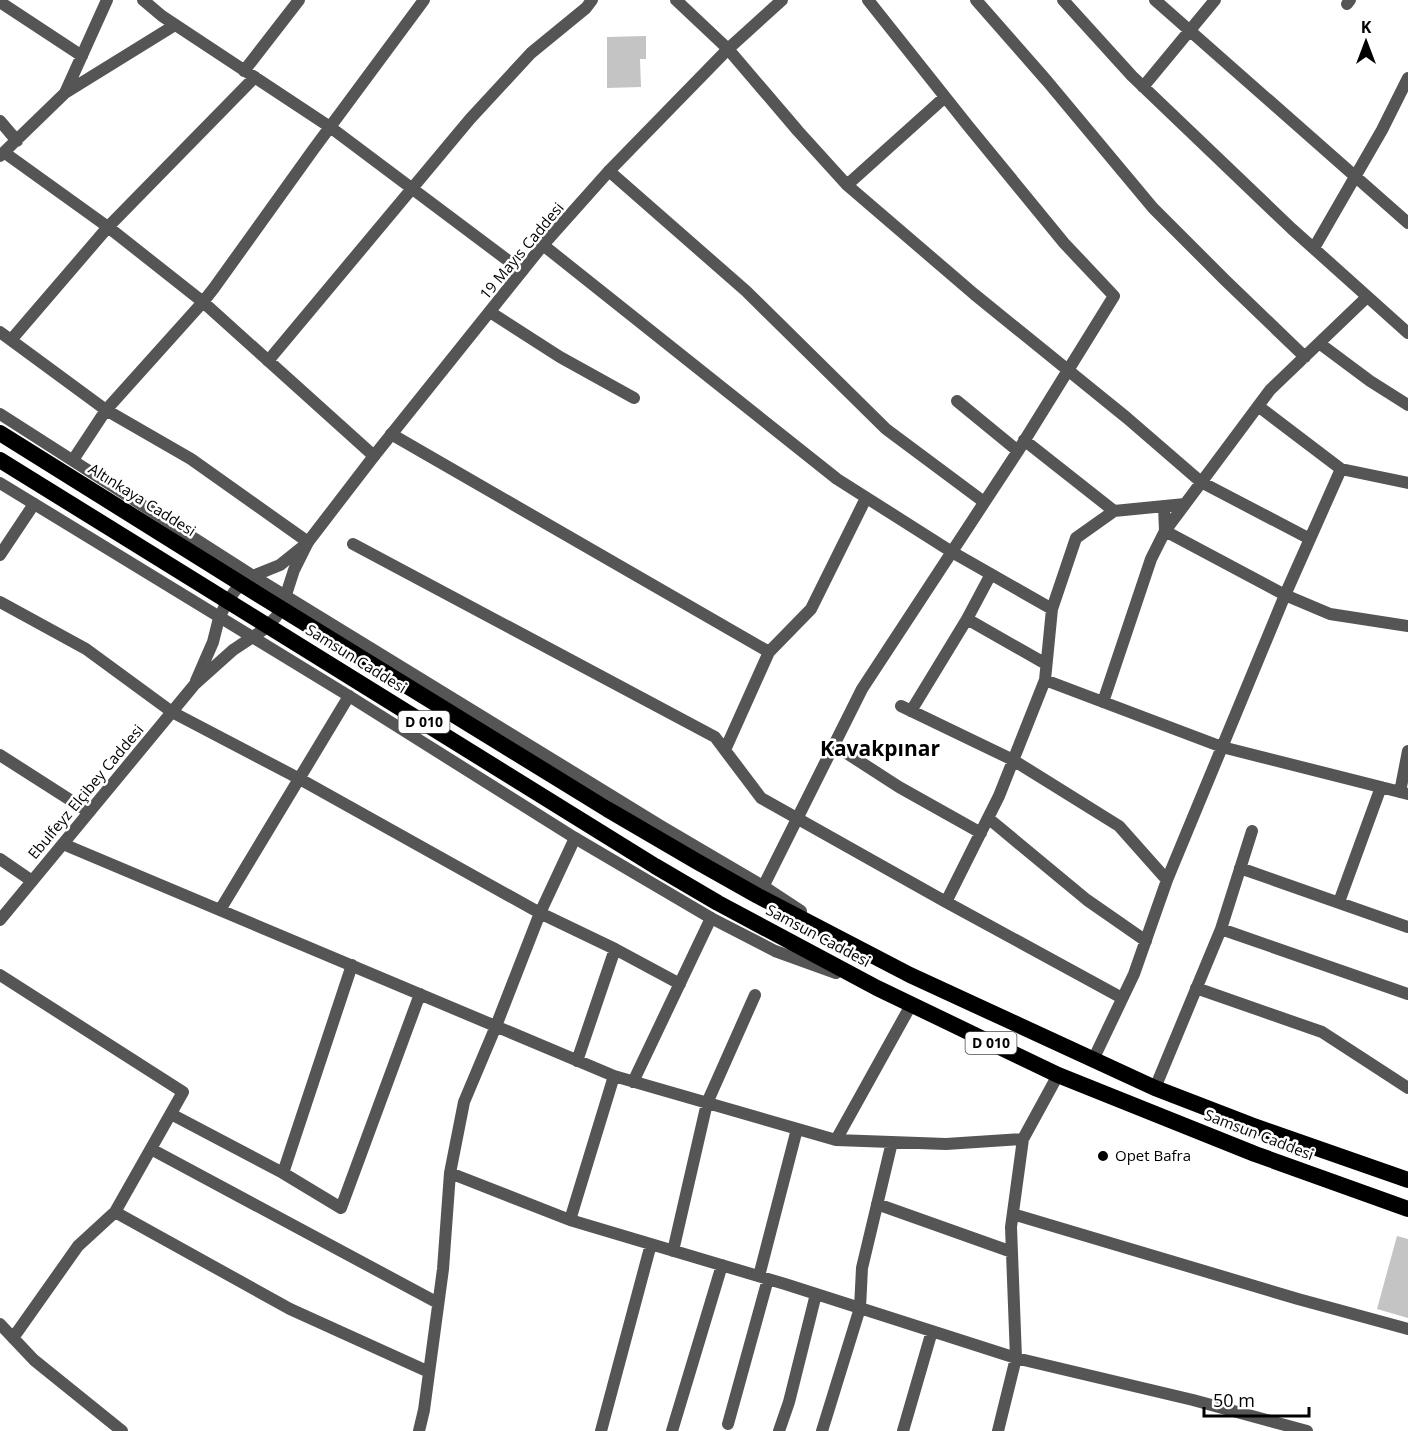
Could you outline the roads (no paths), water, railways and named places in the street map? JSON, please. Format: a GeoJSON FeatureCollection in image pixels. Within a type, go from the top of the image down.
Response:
{"type":"FeatureCollection","features":[{"type":"Feature","properties":{"kind":"highway","name":"Altınkaya Caddesi"},"geometry":{"type":"LineString","coordinates":[[0,433],[264,598]]}},
{"type":"Feature","properties":{"kind":"highway","name":"Samsun Caddesi"},"geometry":{"type":"LineString","coordinates":[[0,460],[596,830],[718,903],[877,988],[1058,1075],[1255,1154],[1408,1209]]}},
{"type":"Feature","properties":{"kind":"highway","name":"Samsun Caddesi"},"geometry":{"type":"LineString","coordinates":[[264,598],[696,861],[761,891],[849,943],[910,975],[1155,1088],[1251,1125],[1408,1180]]}},
{"type":"Feature","properties":{"kind":"street"},"geometry":{"type":"LineString","coordinates":[[65,93],[107,0]]}},
{"type":"Feature","properties":{"kind":"street"},"geometry":{"type":"LineString","coordinates":[[143,0],[175,25],[330,127],[522,271]]}},
{"type":"Feature","properties":{"kind":"street"},"geometry":{"type":"LineString","coordinates":[[11,340],[108,226],[249,74],[299,0]]}},
{"type":"Feature","properties":{"kind":"street"},"geometry":{"type":"LineString","coordinates":[[73,460],[106,410],[203,302],[424,0]]}},
{"type":"Feature","properties":{"kind":"street"},"geometry":{"type":"LineString","coordinates":[[268,361],[470,118],[531,53],[586,8],[592,0]]}},
{"type":"Feature","properties":{"kind":"street"},"geometry":{"type":"LineString","coordinates":[[676,0],[728,49],[847,185],[974,294],[1127,418],[1201,482],[1310,539]]}},
{"type":"Feature","properties":{"kind":"street","name":"19 Mayıs Caddesi"},"geometry":{"type":"LineString","coordinates":[[276,617],[287,596],[294,570],[308,542],[391,434],[543,245],[609,171],[728,49],[782,0]]}},
{"type":"Feature","properties":{"kind":"street"},"geometry":{"type":"LineString","coordinates":[[0,414],[253,576],[613,797],[761,891],[862,689],[1021,445],[1114,296],[1064,243],[868,0]]}},
{"type":"Feature","properties":{"kind":"street"},"geometry":{"type":"LineString","coordinates":[[976,0],[1153,208],[1305,357]]}},
{"type":"Feature","properties":{"kind":"street"},"geometry":{"type":"LineString","coordinates":[[1063,0],[1143,87],[1408,333]]}},
{"type":"Feature","properties":{"kind":"street"},"geometry":{"type":"LineString","coordinates":[[1155,0],[1408,223]]}},
{"type":"Feature","properties":{"kind":"street"},"geometry":{"type":"LineString","coordinates":[[1143,87],[1215,0]]}},
{"type":"Feature","properties":{"kind":"street"},"geometry":{"type":"LineString","coordinates":[[0,2],[82,56]]}},
{"type":"Feature","properties":{"kind":"street"},"geometry":{"type":"LineString","coordinates":[[175,25],[65,93],[2,154],[108,226],[203,302],[374,456]]}},
{"type":"Feature","properties":{"kind":"street"},"geometry":{"type":"LineString","coordinates":[[1314,248],[1404,97],[1408,78]]}},
{"type":"Feature","properties":{"kind":"street"},"geometry":{"type":"LineString","coordinates":[[847,185],[945,97]]}},
{"type":"Feature","properties":{"kind":"street"},"geometry":{"type":"LineString","coordinates":[[0,121],[17,141]]}},
{"type":"Feature","properties":{"kind":"street"},"geometry":{"type":"LineString","coordinates":[[609,171],[746,291],[886,429],[984,502]]}},
{"type":"Feature","properties":{"kind":"street"},"geometry":{"type":"LineString","coordinates":[[543,245],[837,479],[952,552],[1052,609]]}},
{"type":"Feature","properties":{"kind":"street"},"geometry":{"type":"LineString","coordinates":[[1103,702],[1151,559],[1165,531],[1270,390],[1367,297]]}},
{"type":"Feature","properties":{"kind":"street"},"geometry":{"type":"LineString","coordinates":[[490,312],[560,357],[634,398]]}},
{"type":"Feature","properties":{"kind":"street"},"geometry":{"type":"LineString","coordinates":[[0,332],[106,410],[191,459],[308,542]]}},
{"type":"Feature","properties":{"kind":"street"},"geometry":{"type":"LineString","coordinates":[[1319,343],[1370,381],[1408,405]]}},
{"type":"Feature","properties":{"kind":"street"},"geometry":{"type":"LineString","coordinates":[[957,401],[1114,511]]}},
{"type":"Feature","properties":{"kind":"street"},"geometry":{"type":"LineString","coordinates":[[1258,406],[1341,469],[1408,483]]}},
{"type":"Feature","properties":{"kind":"street"},"geometry":{"type":"LineString","coordinates":[[391,434],[769,652]]}},
{"type":"Feature","properties":{"kind":"street"},"geometry":{"type":"LineString","coordinates":[[1093,1060],[1134,974],[1167,880],[1285,595],[1341,469]]}},
{"type":"Feature","properties":{"kind":"street"},"geometry":{"type":"LineString","coordinates":[[0,483],[349,696],[575,838],[711,918],[775,951],[877,988]]}},
{"type":"Feature","properties":{"kind":"street"},"geometry":{"type":"LineString","coordinates":[[725,750],[769,652],[811,609],[866,498]]}},
{"type":"Feature","properties":{"kind":"street"},"geometry":{"type":"LineString","coordinates":[[0,555],[34,504]]}},
{"type":"Feature","properties":{"kind":"street"},"geometry":{"type":"LineString","coordinates":[[946,902],[999,796],[1045,680],[1052,609],[1076,538],[1114,511],[1185,504]]}},
{"type":"Feature","properties":{"kind":"street"},"geometry":{"type":"LineString","coordinates":[[1164,506],[1165,531]]}},
{"type":"Feature","properties":{"kind":"street"},"geometry":{"type":"LineString","coordinates":[[1165,531],[1285,595],[1330,614],[1408,626]]}},
{"type":"Feature","properties":{"kind":"street","name":"19 Mayıs Caddesi"},"geometry":{"type":"LineString","coordinates":[[234,592],[244,581],[280,565],[308,542]]}},
{"type":"Feature","properties":{"kind":"street"},"geometry":{"type":"LineString","coordinates":[[353,544],[715,737],[761,798],[1122,998]]}},
{"type":"Feature","properties":{"kind":"street"},"geometry":{"type":"LineString","coordinates":[[991,574],[967,619],[906,708],[1013,760],[1119,826],[1167,880]]}},
{"type":"Feature","properties":{"kind":"street","name":"Ebulfeyz Elçibey Caddesi"},"geometry":{"type":"LineString","coordinates":[[195,684],[213,642],[219,618],[234,592]]}},
{"type":"Feature","properties":{"kind":"street"},"geometry":{"type":"LineString","coordinates":[[0,602],[86,648],[172,712],[298,778],[540,913],[680,984]]}},
{"type":"Feature","properties":{"kind":"street","name":"Ebulfeyz Elçibey Caddesi"},"geometry":{"type":"LineString","coordinates":[[0,920],[195,684],[233,650],[253,637],[276,617]]}},
{"type":"Feature","properties":{"kind":"street"},"geometry":{"type":"LineString","coordinates":[[967,619],[1046,664]]}},
{"type":"Feature","properties":{"kind":"street"},"geometry":{"type":"LineString","coordinates":[[1045,680],[1222,747],[1404,793],[1408,751]]}},
{"type":"Feature","properties":{"kind":"street"},"geometry":{"type":"LineString","coordinates":[[220,910],[349,696]]}},
{"type":"Feature","properties":{"kind":"street"},"geometry":{"type":"LineString","coordinates":[[834,745],[898,787],[981,833]]}},
{"type":"Feature","properties":{"kind":"street"},"geometry":{"type":"LineString","coordinates":[[0,755],[89,812]]}},
{"type":"Feature","properties":{"kind":"street"},"geometry":{"type":"LineString","coordinates":[[1339,902],[1381,787]]}},
{"type":"Feature","properties":{"kind":"street"},"geometry":{"type":"LineString","coordinates":[[988,818],[1087,900],[1146,941]]}},
{"type":"Feature","properties":{"kind":"street"},"geometry":{"type":"LineString","coordinates":[[1155,1088],[1221,929],[1252,831]]}},
{"type":"Feature","properties":{"kind":"street"},"geometry":{"type":"LineString","coordinates":[[419,1431],[424,1410],[443,1269],[450,1173],[464,1102],[540,913],[575,838]]}},
{"type":"Feature","properties":{"kind":"street"},"geometry":{"type":"LineString","coordinates":[[63,844],[577,1061],[633,1082],[836,1140],[946,1144],[1023,1138]]}},
{"type":"Feature","properties":{"kind":"street"},"geometry":{"type":"LineString","coordinates":[[0,859],[32,881]]}},
{"type":"Feature","properties":{"kind":"street"},"geometry":{"type":"LineString","coordinates":[[1240,868],[1408,927]]}},
{"type":"Feature","properties":{"kind":"street"},"geometry":{"type":"LineString","coordinates":[[633,1082],[711,918]]}},
{"type":"Feature","properties":{"kind":"street"},"geometry":{"type":"LineString","coordinates":[[1221,929],[1408,994]]}},
{"type":"Feature","properties":{"kind":"street"},"geometry":{"type":"LineString","coordinates":[[577,1061],[615,950]]}},
{"type":"Feature","properties":{"kind":"street"},"geometry":{"type":"LineString","coordinates":[[283,1173],[351,965]]}},
{"type":"Feature","properties":{"kind":"street"},"geometry":{"type":"LineString","coordinates":[[0,975],[183,1092],[115,1212],[78,1246],[13,1338]]}},
{"type":"Feature","properties":{"kind":"street"},"geometry":{"type":"LineString","coordinates":[[1196,988],[1322,1032],[1408,1088]]}},
{"type":"Feature","properties":{"kind":"street"},"geometry":{"type":"LineString","coordinates":[[171,1114],[283,1173],[341,1208],[420,994]]}},
{"type":"Feature","properties":{"kind":"street"},"geometry":{"type":"LineString","coordinates":[[673,1251],[707,1103],[755,996]]}},
{"type":"Feature","properties":{"kind":"street"},"geometry":{"type":"LineString","coordinates":[[836,1140],[911,1005]]}},
{"type":"Feature","properties":{"kind":"street"},"geometry":{"type":"LineString","coordinates":[[998,1431],[1016,1358],[1011,1227],[1023,1138],[1058,1075]]}},
{"type":"Feature","properties":{"kind":"street"},"geometry":{"type":"LineString","coordinates":[[570,1220],[614,1076]]}},
{"type":"Feature","properties":{"kind":"street"},"geometry":{"type":"LineString","coordinates":[[728,1424],[797,1129]]}},
{"type":"Feature","properties":{"kind":"street"},"geometry":{"type":"LineString","coordinates":[[822,1431],[860,1308],[862,1268],[892,1142]]}},
{"type":"Feature","properties":{"kind":"street"},"geometry":{"type":"LineString","coordinates":[[151,1149],[438,1303]]}},
{"type":"Feature","properties":{"kind":"street"},"geometry":{"type":"LineString","coordinates":[[450,1173],[570,1220],[816,1294],[1016,1358],[1193,1400],[1307,1431]]}},
{"type":"Feature","properties":{"kind":"street"},"geometry":{"type":"LineString","coordinates":[[877,1204],[1012,1252]]}},
{"type":"Feature","properties":{"kind":"street"},"geometry":{"type":"LineString","coordinates":[[115,1212],[290,1309],[429,1372]]}},
{"type":"Feature","properties":{"kind":"street"},"geometry":{"type":"LineString","coordinates":[[1013,1215],[1408,1329]]}},
{"type":"Feature","properties":{"kind":"street"},"geometry":{"type":"LineString","coordinates":[[601,1431],[651,1244]]}},
{"type":"Feature","properties":{"kind":"street"},"geometry":{"type":"LineString","coordinates":[[672,1431],[722,1265]]}},
{"type":"Feature","properties":{"kind":"street"},"geometry":{"type":"LineString","coordinates":[[779,1431],[789,1402],[816,1294]]}},
{"type":"Feature","properties":{"kind":"street"},"geometry":{"type":"LineString","coordinates":[[0,1324],[34,1360],[122,1431]]}},
{"type":"Feature","properties":{"kind":"street"},"geometry":{"type":"LineString","coordinates":[[903,1431],[932,1331]]}},
{"type":"Feature","properties":{"kind":"place","name":"Opet Bafra"},"geometry":{"type":"Point","coordinates":[1103,1156]}},
{"type":"Feature","properties":{"kind":"district","name":"Kavakpınar"},"geometry":{"type":"Point","coordinates":[880,749]}}]}
